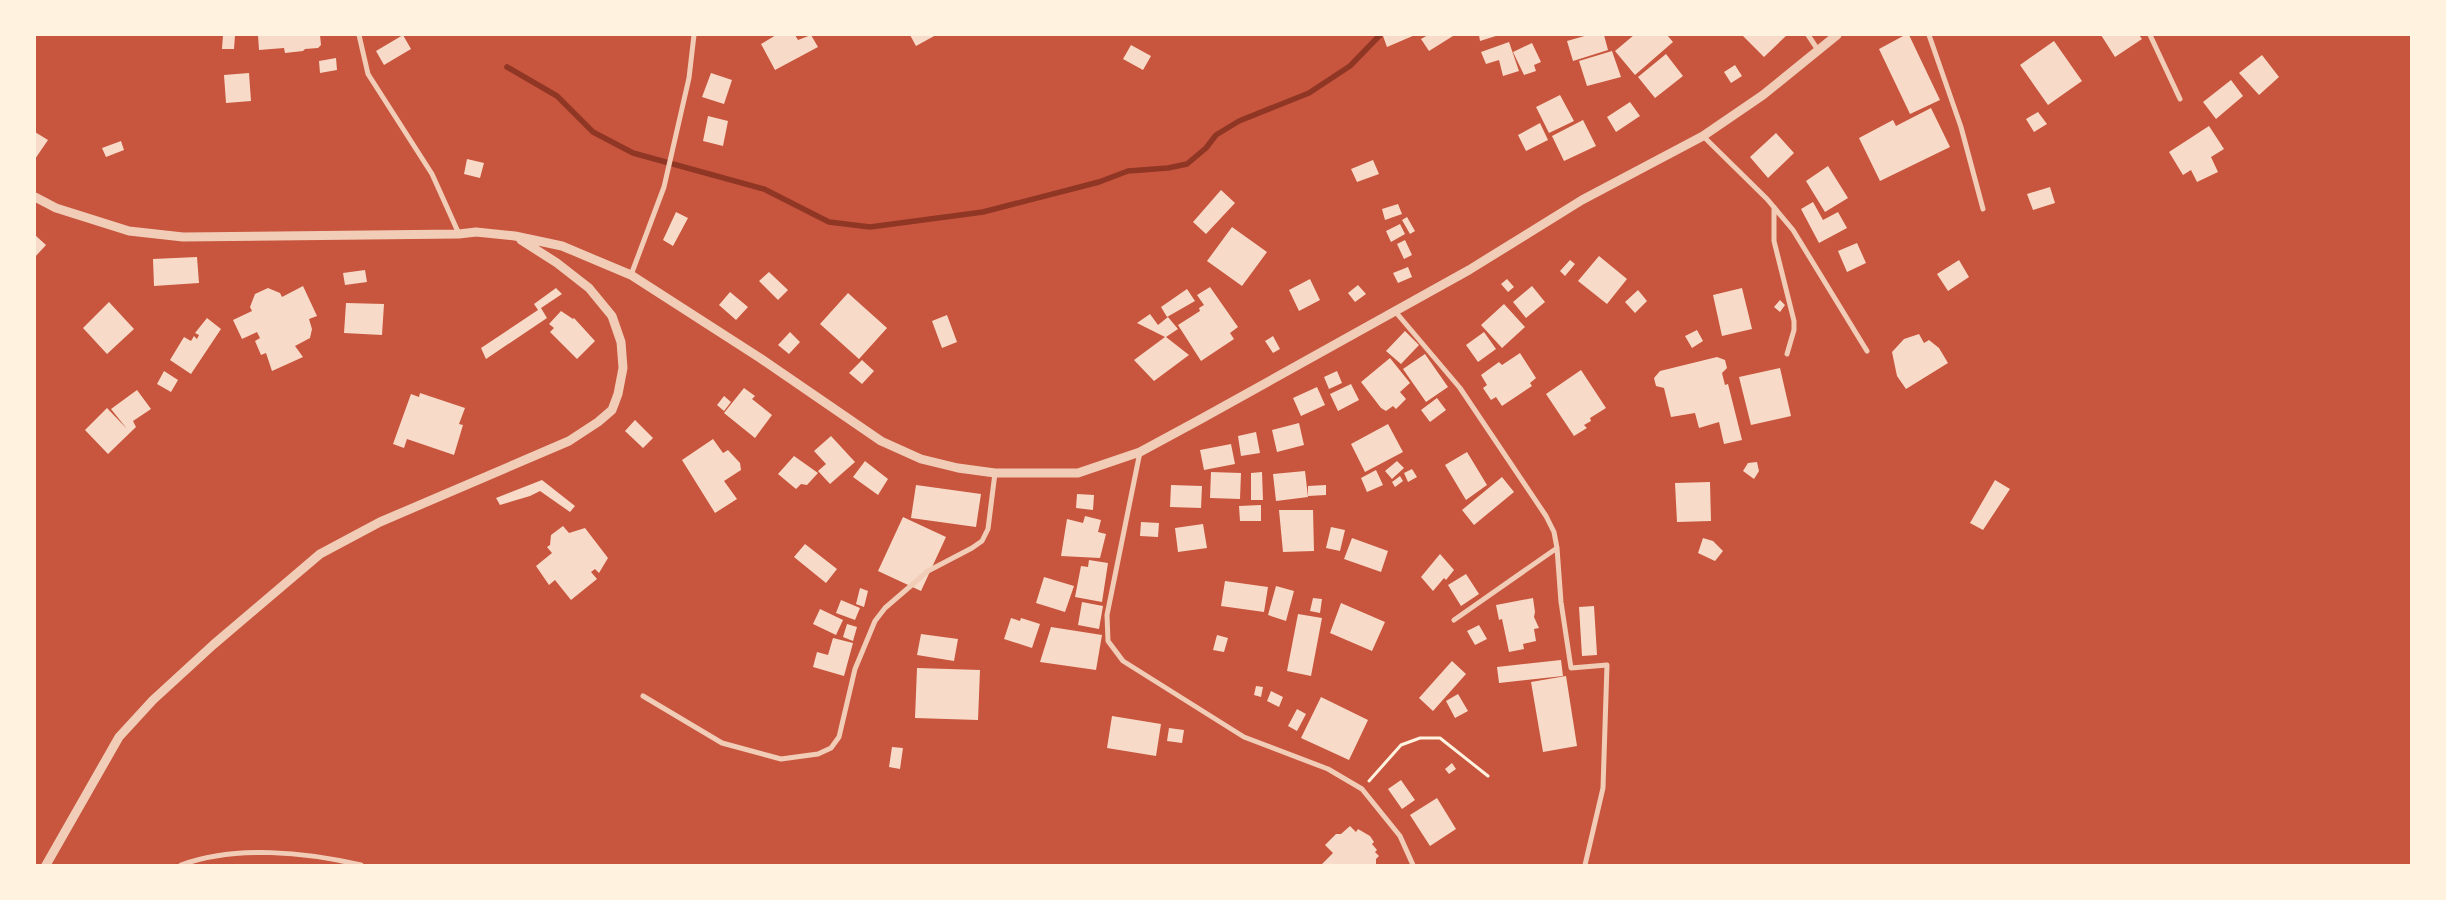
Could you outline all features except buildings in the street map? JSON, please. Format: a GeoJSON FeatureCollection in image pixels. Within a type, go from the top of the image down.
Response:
{"type":"FeatureCollection","features":[{"type":"Feature","properties":{"kind":"street"},"geometry":{"type":"LineString","coordinates":[[359,35],[368,74],[432,174],[459,234]]}},
{"type":"Feature","properties":{"kind":"street"},"geometry":{"type":"LineString","coordinates":[[632,275],[664,187],[689,78],[694,35]]}},
{"type":"Feature","properties":{"kind":"street"},"geometry":{"type":"LineString","coordinates":[[1808,35],[1818,50]]}},
{"type":"Feature","properties":{"kind":"street"},"geometry":{"type":"LineString","coordinates":[[35,197],[56,208],[129,231],[184,237],[459,234],[476,232],[515,236],[562,246],[632,275],[760,358],[881,441],[921,459],[958,468],[995,473],[1078,473],[1140,452],[1469,270],[1582,200],[1703,136],[1763,95],[1837,35]]}},
{"type":"Feature","properties":{"kind":"street"},"geometry":{"type":"LineString","coordinates":[[1929,35],[1961,127],[1983,209]]}},
{"type":"Feature","properties":{"kind":"street"},"geometry":{"type":"LineString","coordinates":[[2150,35],[2180,99]]}},
{"type":"Feature","properties":{"kind":"street"},"geometry":{"type":"LineString","coordinates":[[1703,136],[1774,206],[1793,230],[1867,351]]}},
{"type":"Feature","properties":{"kind":"street"},"geometry":{"type":"LineString","coordinates":[[1774,206],[1774,241],[1794,321],[1794,330],[1787,354]]}},
{"type":"Feature","properties":{"kind":"street"},"geometry":{"type":"LineString","coordinates":[[46,865],[119,737],[152,700],[206,651],[320,554],[388,518],[569,440],[598,422],[612,410],[618,394],[623,368],[622,342],[612,316],[589,288],[557,263],[515,236]]}},
{"type":"Feature","properties":{"kind":"street"},"geometry":{"type":"LineString","coordinates":[[1394,310],[1460,388],[1546,516],[1554,532],[1558,548],[1561,602],[1571,668],[1607,665],[1603,788],[1585,865]]}},
{"type":"Feature","properties":{"kind":"street"},"geometry":{"type":"LineString","coordinates":[[1140,452],[1109,605],[1108,641],[1123,661],[1244,737],[1328,769],[1362,789],[1400,836],[1413,865]]}},
{"type":"Feature","properties":{"kind":"street"},"geometry":{"type":"LineString","coordinates":[[643,696],[722,743],[781,759],[818,754],[831,748],[839,738],[855,669],[874,621],[928,571],[982,541],[988,529],[995,473]]}},
{"type":"Feature","properties":{"kind":"street"},"geometry":{"type":"LineString","coordinates":[[1454,620],[1558,548]]}},
{"type":"Feature","properties":{"kind":"street"},"geometry":{"type":"LineString","coordinates":[[181,865],[210,856],[246,852],[304,856],[361,865]]}},
{"type":"Feature","properties":{"kind":"path"},"geometry":{"type":"LineString","coordinates":[[1362,789],[1401,745],[1420,738],[1440,738],[1488,776]]}},
{"type":"Feature","properties":{"kind":"waterway"},"geometry":{"type":"LineString","coordinates":[[507,67],[557,96],[593,132],[633,153],[764,189],[829,222],[870,227],[983,212],[1099,182],[1128,171],[1168,168],[1187,164],[1206,148],[1216,135],[1239,121],[1309,93],[1350,66],[1380,35]]}}]}
